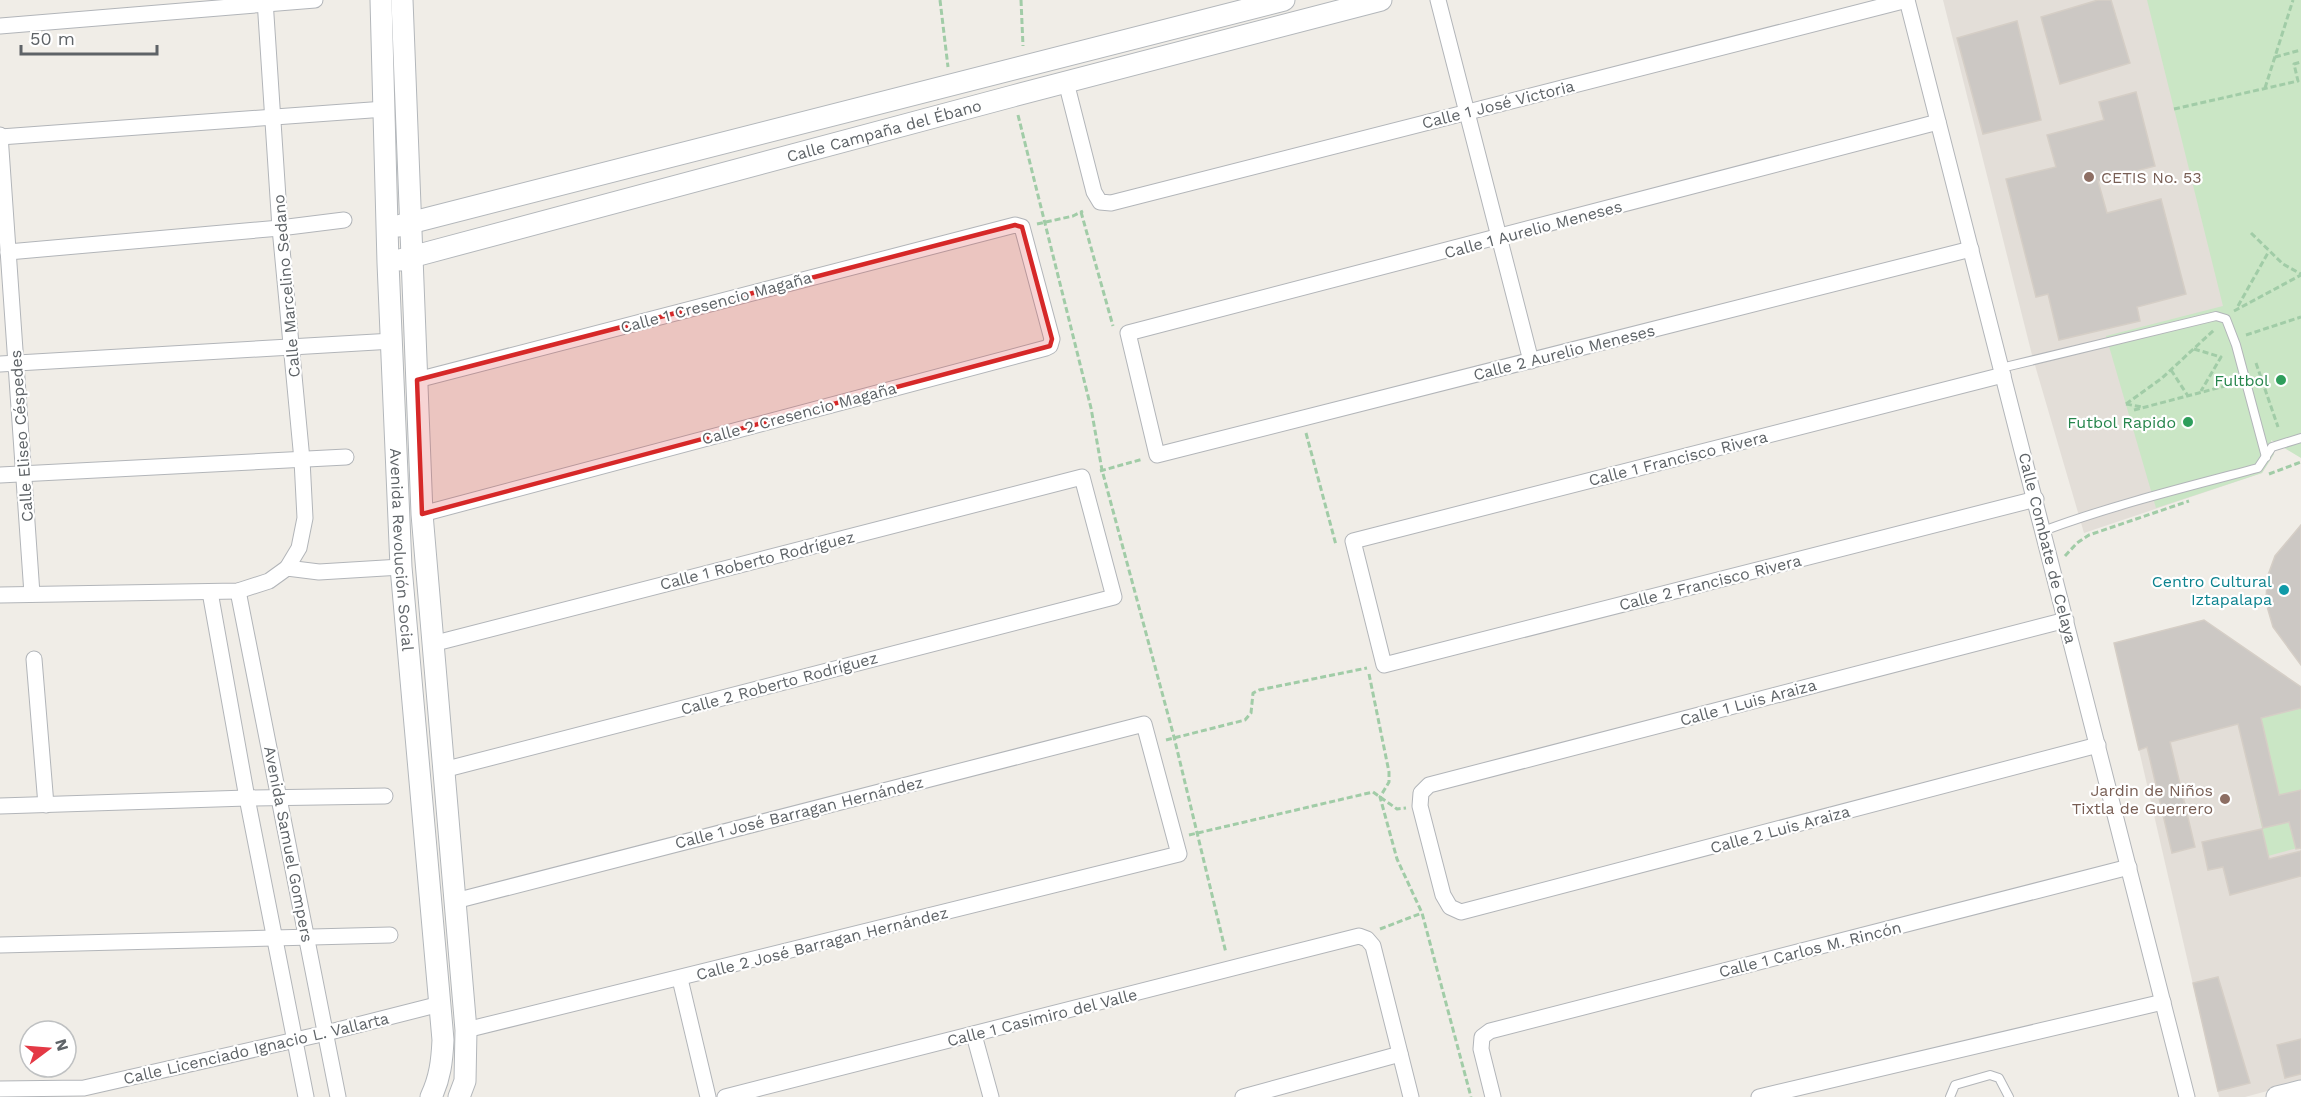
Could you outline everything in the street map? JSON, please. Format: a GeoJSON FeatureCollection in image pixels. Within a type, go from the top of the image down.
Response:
{"type":"FeatureCollection","features":[{"type":"Feature","properties":{"kind":"street"},"geometry":{"type":"LineString","coordinates":[[0,26],[265,2],[315,0]]}},
{"type":"Feature","properties":{"kind":"street","name":"Avenida Revolución Social"},"geometry":{"type":"LineString","coordinates":[[381,0],[388,263],[401,567],[440,1004],[442,1064],[438,1084],[431,1097]]}},
{"type":"Feature","properties":{"kind":"street","name":"Avenida Revolución Social"},"geometry":{"type":"LineString","coordinates":[[402,0],[422,514],[466,1030],[464,1092]]}},
{"type":"Feature","properties":{"kind":"street","name":"Calle Campaña del Ébano"},"geometry":{"type":"LineString","coordinates":[[387,228],[1284,0]]}},
{"type":"Feature","properties":{"kind":"street","name":"Calle Campaña del Ébano"},"geometry":{"type":"LineString","coordinates":[[388,263],[1381,0]]}},
{"type":"Feature","properties":{"kind":"street"},"geometry":{"type":"LineString","coordinates":[[1438,0],[1531,361]]}},
{"type":"Feature","properties":{"kind":"street","name":"Calle 1 José Victoria"},"geometry":{"type":"LineString","coordinates":[[1097,197],[1111,203],[1907,0]]}},
{"type":"Feature","properties":{"kind":"street","name":"Calle Combate de Celaya"},"geometry":{"type":"LineString","coordinates":[[1907,0],[2187,1097]]}},
{"type":"Feature","properties":{"kind":"street","name":"Calle Marcelino Sedano"},"geometry":{"type":"LineString","coordinates":[[265,2],[280,228],[302,460],[305,518],[299,548],[287,568]]}},
{"type":"Feature","properties":{"kind":"street"},"geometry":{"type":"LineString","coordinates":[[1232,13],[1239,37]]}},
{"type":"Feature","properties":{"kind":"street"},"geometry":{"type":"LineString","coordinates":[[1066,82],[1097,197]]}},
{"type":"Feature","properties":{"kind":"street"},"geometry":{"type":"LineString","coordinates":[[0,136],[385,109]]}},
{"type":"Feature","properties":{"kind":"street","name":"Calle 1 Aurelio Meneses"},"geometry":{"type":"LineString","coordinates":[[1128,333],[1938,122]]}},
{"type":"Feature","properties":{"kind":"street","name":"Calle Eliseo Céspedes"},"geometry":{"type":"LineString","coordinates":[[0,136],[32,594]]}},
{"type":"Feature","properties":{"kind":"street"},"geometry":{"type":"LineString","coordinates":[[445,215],[442,231],[450,245]]}},
{"type":"Feature","properties":{"kind":"street"},"geometry":{"type":"LineString","coordinates":[[8,252],[280,228],[344,220]]}},
{"type":"Feature","properties":{"kind":"street","name":"Calle 1 Cresencio Magaña"},"geometry":{"type":"LineString","coordinates":[[417,380],[1019,226]]}},
{"type":"Feature","properties":{"kind":"street","name":"Calle 2 Cresencio Magaña"},"geometry":{"type":"LineString","coordinates":[[422,514],[1050,346],[1052,339],[1019,226]]}},
{"type":"Feature","properties":{"kind":"street","name":"Calle 2 Aurelio Meneses"},"geometry":{"type":"LineString","coordinates":[[1157,455],[1971,249]]}},
{"type":"Feature","properties":{"kind":"street"},"geometry":{"type":"LineString","coordinates":[[1128,333],[1157,455]]}},
{"type":"Feature","properties":{"kind":"street"},"geometry":{"type":"LineString","coordinates":[[0,364],[393,341]]}},
{"type":"Feature","properties":{"kind":"street","name":"Calle 1 Francisco Rivera"},"geometry":{"type":"LineString","coordinates":[[1384,665],[1353,540],[2002,372]]}},
{"type":"Feature","properties":{"kind":"street"},"geometry":{"type":"LineString","coordinates":[[0,475],[346,457]]}},
{"type":"Feature","properties":{"kind":"street","name":"Calle 2 Roberto Rodríguez"},"geometry":{"type":"LineString","coordinates":[[443,770],[1114,597],[1082,477]]}},
{"type":"Feature","properties":{"kind":"street","name":"Calle 1 Roberto Rodríguez"},"geometry":{"type":"LineString","coordinates":[[432,644],[1082,477]]}},
{"type":"Feature","properties":{"kind":"street","name":"Calle 2 Francisco Rivera"},"geometry":{"type":"LineString","coordinates":[[1384,665],[2036,499]]}},
{"type":"Feature","properties":{"kind":"street"},"geometry":{"type":"LineString","coordinates":[[0,595],[238,591],[269,580],[287,568],[319,572],[401,567]]}},
{"type":"Feature","properties":{"kind":"street","name":"Avenida Samuel Gompers"},"geometry":{"type":"LineString","coordinates":[[238,591],[339,1097]]}},
{"type":"Feature","properties":{"kind":"street","name":"Avenida Samuel Gompers"},"geometry":{"type":"LineString","coordinates":[[210,592],[247,798],[306,1097]]}},
{"type":"Feature","properties":{"kind":"street","name":"Calle 1 Luis Araiza"},"geometry":{"type":"LineString","coordinates":[[1420,806],[1421,793],[1429,785],[2066,620]]}},
{"type":"Feature","properties":{"kind":"street"},"geometry":{"type":"LineString","coordinates":[[34,659],[46,805]]}},
{"type":"Feature","properties":{"kind":"street","name":"Calle 1 José Barragan Hernández"},"geometry":{"type":"LineString","coordinates":[[455,901],[1143,724],[1149,745]]}},
{"type":"Feature","properties":{"kind":"street"},"geometry":{"type":"LineString","coordinates":[[1149,745],[1175,838]]}},
{"type":"Feature","properties":{"kind":"street","name":"Calle 2 Luis Araiza"},"geometry":{"type":"LineString","coordinates":[[1420,806],[1443,895],[1450,907],[1461,912],[2098,745]]}},
{"type":"Feature","properties":{"kind":"street"},"geometry":{"type":"LineString","coordinates":[[0,806],[385,796]]}},
{"type":"Feature","properties":{"kind":"street","name":"Calle 2 José Barragan Hernández"},"geometry":{"type":"LineString","coordinates":[[466,1030],[1179,854],[1175,838]]}},
{"type":"Feature","properties":{"kind":"street","name":"Calle 1 Carlos M. Rincón"},"geometry":{"type":"LineString","coordinates":[[1493,1097],[1481,1049],[1482,1037],[1490,1031],[2129,867]]}},
{"type":"Feature","properties":{"kind":"street"},"geometry":{"type":"LineString","coordinates":[[0,945],[390,934]]}},
{"type":"Feature","properties":{"kind":"street"},"geometry":{"type":"LineString","coordinates":[[1363,938],[1373,946],[1411,1097]]}},
{"type":"Feature","properties":{"kind":"street","name":"Calle 1 Casimiro del Valle"},"geometry":{"type":"LineString","coordinates":[[724,1097],[1230,969],[1363,938]]}},
{"type":"Feature","properties":{"kind":"street"},"geometry":{"type":"LineString","coordinates":[[680,979],[708,1097]]}},
{"type":"Feature","properties":{"kind":"street"},"geometry":{"type":"LineString","coordinates":[[1759,1097],[2163,1002]]}},
{"type":"Feature","properties":{"kind":"street","name":"Calle Licenciado Ignacio L. Vallarta"},"geometry":{"type":"LineString","coordinates":[[0,1089],[84,1088],[326,1033],[440,1004]]}},
{"type":"Feature","properties":{"kind":"street"},"geometry":{"type":"LineString","coordinates":[[974,1035],[991,1097]]}},
{"type":"Feature","properties":{"kind":"street"},"geometry":{"type":"LineString","coordinates":[[1243,1097],[1400,1054]]}},
{"type":"Feature","properties":{"kind":"street"},"geometry":{"type":"LineString","coordinates":[[49,1097],[84,1088]]}},
{"type":"Feature","properties":{"kind":"street"},"geometry":{"type":"LineString","coordinates":[[2277,1097],[2301,1091]]}},
{"type":"Feature","properties":{"kind":"lane"},"geometry":{"type":"LineString","coordinates":[[2002,372],[2216,316],[2226,318],[2236,345],[2266,457]]}},
{"type":"Feature","properties":{"kind":"lane"},"geometry":{"type":"LineString","coordinates":[[2043,531],[2152,496],[2258,468],[2272,447],[2301,438]]}},
{"type":"Feature","properties":{"kind":"lane"},"geometry":{"type":"LineString","coordinates":[[1950,1097],[1955,1085],[1990,1075],[1999,1078],[2009,1097]]}},
{"type":"Feature","properties":{"kind":"path"},"geometry":{"type":"LineString","coordinates":[[940,0],[950,86]]}},
{"type":"Feature","properties":{"kind":"path"},"geometry":{"type":"LineString","coordinates":[[1021,0],[1024,67]]}},
{"type":"Feature","properties":{"kind":"path"},"geometry":{"type":"LineString","coordinates":[[2265,88],[2293,0]]}},
{"type":"Feature","properties":{"kind":"path"},"geometry":{"type":"LineString","coordinates":[[2275,57],[2301,50]]}},
{"type":"Feature","properties":{"kind":"path"},"geometry":{"type":"LineString","coordinates":[[2174,109],[2298,81],[2294,64],[2301,62]]}},
{"type":"Feature","properties":{"kind":"path"},"geometry":{"type":"LineString","coordinates":[[1013,96],[1091,408],[1102,470],[1174,737],[1230,969]]}},
{"type":"Feature","properties":{"kind":"path"},"geometry":{"type":"LineString","coordinates":[[1019,226],[1045,223],[1081,212],[1097,197]]}},
{"type":"Feature","properties":{"kind":"path"},"geometry":{"type":"LineString","coordinates":[[1081,212],[1114,328],[1118,333],[1128,333]]}},
{"type":"Feature","properties":{"kind":"path"},"geometry":{"type":"LineString","coordinates":[[2251,233],[2283,264],[2301,275]]}},
{"type":"Feature","properties":{"kind":"path"},"geometry":{"type":"LineString","coordinates":[[2143,407],[2126,404],[2171,370],[2236,308],[2270,251]]}},
{"type":"Feature","properties":{"kind":"path"},"geometry":{"type":"LineString","coordinates":[[2236,308],[2301,275]]}},
{"type":"Feature","properties":{"kind":"path"},"geometry":{"type":"LineString","coordinates":[[2246,335],[2301,316]]}},
{"type":"Feature","properties":{"kind":"path"},"geometry":{"type":"LineString","coordinates":[[2194,348],[2221,357],[2200,393]]}},
{"type":"Feature","properties":{"kind":"path"},"geometry":{"type":"LineString","coordinates":[[2171,370],[2188,396]]}},
{"type":"Feature","properties":{"kind":"path"},"geometry":{"type":"LineString","coordinates":[[2134,410],[2229,385]]}},
{"type":"Feature","properties":{"kind":"path"},"geometry":{"type":"LineString","coordinates":[[1302,419],[1338,556]]}},
{"type":"Feature","properties":{"kind":"path"},"geometry":{"type":"LineString","coordinates":[[1082,477],[1157,455]]}},
{"type":"Feature","properties":{"kind":"path"},"geometry":{"type":"LineString","coordinates":[[2259,478],[2301,462]]}},
{"type":"Feature","properties":{"kind":"path"},"geometry":{"type":"LineString","coordinates":[[2053,568],[2077,543],[2089,535],[2193,500]]}},
{"type":"Feature","properties":{"kind":"path"},"geometry":{"type":"LineString","coordinates":[[1149,745],[1245,720],[1251,713],[1254,693],[1259,690],[1384,665]]}},
{"type":"Feature","properties":{"kind":"path"},"geometry":{"type":"LineString","coordinates":[[1368,668],[1389,772],[1389,782],[1380,797],[1397,859],[1422,913],[1471,1097]]}},
{"type":"Feature","properties":{"kind":"path"},"geometry":{"type":"LineString","coordinates":[[1175,838],[1373,792],[1396,809],[1420,806]]}},
{"type":"Feature","properties":{"kind":"path"},"geometry":{"type":"LineString","coordinates":[[1363,938],[1384,927],[1422,913]]}},
{"type":"Feature","properties":{"kind":"highlighted area"},"geometry":{"type":"Polygon","coordinates":[[[1015,225],[1022,227],[1052,339],[1050,346],[422,514],[417,380],[1015,225]]]}},
{"type":"Feature","properties":{"kind":"shaded area"},"geometry":{"type":"Polygon","coordinates":[[[1943,0],[2301,0],[2270,439],[2274,454],[2262,473],[2084,533],[2032,355],[1943,0]]]}},
{"type":"Feature","properties":{"kind":"shaded area"},"geometry":{"type":"Polygon","coordinates":[[[2301,708],[2301,1082],[2245,1097],[2219,1097],[2139,750],[2301,708]]]}},
{"type":"Feature","properties":{"kind":"green space"},"geometry":{"type":"Polygon","coordinates":[[[2147,0],[2301,0],[2301,458],[2271,440],[2274,454],[2262,473],[2156,508],[2106,336],[2223,306],[2147,0]]]}},
{"type":"Feature","properties":{"kind":"green space"},"geometry":{"type":"Polygon","coordinates":[[[2301,708],[2301,847],[2268,856],[2239,724],[2301,708]]]}},
{"type":"Feature","properties":{"kind":"building"},"geometry":{"type":"Polygon","coordinates":[[[2098,0],[2111,0],[2130,63],[2060,84],[2041,17],[2098,0]]]}},
{"type":"Feature","properties":{"kind":"building"},"geometry":{"type":"Polygon","coordinates":[[[2017,21],[2041,120],[1983,134],[1957,38],[2017,21]]]}},
{"type":"Feature","properties":{"kind":"building"},"geometry":{"type":"Polygon","coordinates":[[[2136,92],[2155,166],[2098,181],[2107,213],[2161,199],[2186,294],[2137,307],[2140,321],[2059,340],[2048,294],[2036,297],[2006,179],[2056,167],[2047,135],[2104,120],[2099,102],[2136,92]]]}},
{"type":"Feature","properties":{"kind":"building","name":"Centro Cultural Iztapalapa"},"geometry":{"type":"Polygon","coordinates":[[[2301,525],[2301,665],[2273,627],[2266,603],[2267,578],[2275,556],[2301,525]]]}},
{"type":"Feature","properties":{"kind":"building"},"geometry":{"type":"Polygon","coordinates":[[[2204,620],[2301,687],[2301,708],[2261,718],[2279,795],[2301,790],[2301,848],[2296,849],[2289,822],[2263,828],[2238,724],[2170,742],[2195,847],[2172,853],[2147,747],[2139,750],[2114,643],[2204,620]]]}},
{"type":"Feature","properties":{"kind":"building"},"geometry":{"type":"Polygon","coordinates":[[[2262,829],[2269,859],[2301,851],[2301,876],[2230,895],[2223,867],[2208,870],[2202,842],[2262,829]]]}},
{"type":"Feature","properties":{"kind":"building"},"geometry":{"type":"Polygon","coordinates":[[[2218,977],[2250,1083],[2218,1091],[2193,983],[2218,977]]]}},
{"type":"Feature","properties":{"kind":"building"},"geometry":{"type":"Polygon","coordinates":[[[2301,1039],[2301,1074],[2285,1078],[2277,1045],[2301,1039]]]}},
{"type":"Feature","properties":{"kind":"place","name":"CETIS No. 53"},"geometry":{"type":"Point","coordinates":[2089,177]}},
{"type":"Feature","properties":{"kind":"place","name":"Fultbol"},"geometry":{"type":"Point","coordinates":[2281,380]}},
{"type":"Feature","properties":{"kind":"place","name":"Futbol Rapido"},"geometry":{"type":"Point","coordinates":[2188,422]}},
{"type":"Feature","properties":{"kind":"place","name":"Centro Cultural Iztapalapa"},"geometry":{"type":"Point","coordinates":[2284,590]}},
{"type":"Feature","properties":{"kind":"place","name":"Jardin de Niños Tixtla de Guerrero"},"geometry":{"type":"Point","coordinates":[2225,799]}}]}
